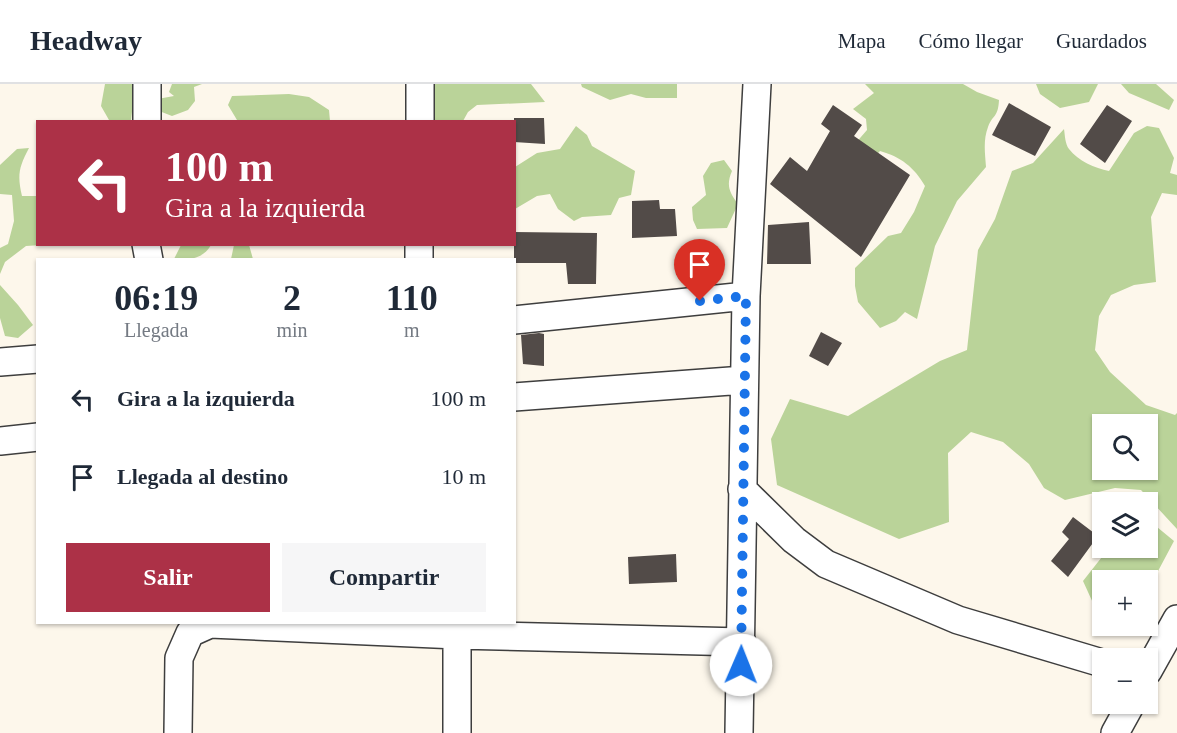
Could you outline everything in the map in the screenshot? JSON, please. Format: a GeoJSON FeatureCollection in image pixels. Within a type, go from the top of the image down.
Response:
{"type":"FeatureCollection","features":[{"type":"Feature","properties":{"kind":"street"},"geometry":{"type":"LineString","coordinates":[[147,84],[147,120]]}},
{"type":"Feature","properties":{"kind":"street"},"geometry":{"type":"LineString","coordinates":[[420,84],[420,120]]}},
{"type":"Feature","properties":{"kind":"street"},"geometry":{"type":"LineString","coordinates":[[739,733],[746,296],[757,84]]}},
{"type":"Feature","properties":{"kind":"street"},"geometry":{"type":"LineString","coordinates":[[516,320],[746,296]]}},
{"type":"Feature","properties":{"kind":"street"},"geometry":{"type":"LineString","coordinates":[[0,362],[36,359]]}},
{"type":"Feature","properties":{"kind":"street"},"geometry":{"type":"LineString","coordinates":[[516,397],[744,380]]}},
{"type":"Feature","properties":{"kind":"street"},"geometry":{"type":"LineString","coordinates":[[0,441],[36,437]]}},
{"type":"Feature","properties":{"kind":"street"},"geometry":{"type":"LineString","coordinates":[[742,489],[794,540],[826,564],[958,620],[1092,660]]}},
{"type":"Feature","properties":{"kind":"street"},"geometry":{"type":"LineString","coordinates":[[1158,653],[1177,619]]}},
{"type":"Feature","properties":{"kind":"street"},"geometry":{"type":"LineString","coordinates":[[178,733],[179,658],[186,628],[210,624],[457,635],[742,642]]}},
{"type":"Feature","properties":{"kind":"street"},"geometry":{"type":"LineString","coordinates":[[457,635],[457,733]]}},
{"type":"Feature","properties":{"kind":"green space"},"geometry":{"type":"Polygon","coordinates":[[[105,84],[135,84],[131,120],[109,120],[101,106],[105,84]]]}},
{"type":"Feature","properties":{"kind":"green space"},"geometry":{"type":"Polygon","coordinates":[[[172,84],[202,84],[194,87],[195,101],[188,110],[172,116],[154,109],[152,100],[174,96],[169,92],[172,84]]]}},
{"type":"Feature","properties":{"kind":"green space"},"geometry":{"type":"Polygon","coordinates":[[[411,84],[531,84],[545,102],[477,105],[468,112],[464,120],[416,120],[411,84]]]}},
{"type":"Feature","properties":{"kind":"green space"},"geometry":{"type":"Polygon","coordinates":[[[581,84],[677,84],[677,98],[646,98],[631,94],[610,100],[582,87],[581,84]]]}},
{"type":"Feature","properties":{"kind":"green space"},"geometry":{"type":"Polygon","coordinates":[[[865,84],[963,84],[999,100],[998,110],[985,137],[986,167],[957,201],[935,246],[917,319],[905,312],[896,321],[880,328],[858,302],[855,268],[888,236],[901,233],[914,212],[925,186],[916,173],[901,160],[880,151],[869,163],[854,145],[867,130],[866,119],[853,109],[874,93],[865,84]]]}},
{"type":"Feature","properties":{"kind":"green space"},"geometry":{"type":"Polygon","coordinates":[[[1036,84],[1098,84],[1089,102],[1060,108],[1040,94],[1036,84]]]}},
{"type":"Feature","properties":{"kind":"green space"},"geometry":{"type":"Polygon","coordinates":[[[1121,84],[1156,84],[1174,100],[1169,110],[1129,93],[1121,84]]]}},
{"type":"Feature","properties":{"kind":"green space"},"geometry":{"type":"Polygon","coordinates":[[[289,94],[309,97],[329,110],[330,120],[237,120],[228,105],[232,96],[289,94]]]}},
{"type":"Feature","properties":{"kind":"green space"},"geometry":{"type":"Polygon","coordinates":[[[576,126],[587,135],[592,146],[635,171],[631,195],[619,198],[611,215],[582,217],[574,221],[558,209],[550,194],[537,196],[516,208],[516,166],[537,153],[560,149],[576,126]]]}},
{"type":"Feature","properties":{"kind":"green space"},"geometry":{"type":"Polygon","coordinates":[[[1147,126],[1159,128],[1174,158],[1170,173],[1177,175],[1177,195],[1162,193],[1151,217],[1156,282],[1134,285],[1111,295],[1099,316],[1095,350],[1110,372],[1146,405],[1175,415],[1177,413],[1177,529],[1158,508],[1158,492],[1115,488],[1065,500],[1044,488],[1029,464],[1003,442],[971,432],[948,453],[949,522],[899,539],[777,485],[771,439],[790,399],[848,416],[940,361],[967,350],[978,250],[995,219],[1012,171],[1033,163],[1064,129],[1067,145],[1077,157],[1109,171],[1134,133],[1147,126]]]}},
{"type":"Feature","properties":{"kind":"green space"},"geometry":{"type":"Polygon","coordinates":[[[29,148],[19,177],[22,196],[36,196],[36,245],[26,246],[5,262],[0,274],[0,248],[8,244],[14,221],[12,195],[0,194],[0,165],[17,149],[29,148]]]}},
{"type":"Feature","properties":{"kind":"green space"},"geometry":{"type":"Polygon","coordinates":[[[724,160],[732,171],[729,188],[738,204],[727,228],[697,229],[693,220],[692,207],[706,195],[703,176],[711,163],[724,160]]]}},
{"type":"Feature","properties":{"kind":"green space"},"geometry":{"type":"Polygon","coordinates":[[[180,246],[210,246],[195,258],[174,258],[180,246]]]}},
{"type":"Feature","properties":{"kind":"green space"},"geometry":{"type":"Polygon","coordinates":[[[234,246],[249,246],[253,258],[231,258],[234,246]]]}},
{"type":"Feature","properties":{"kind":"green space"},"geometry":{"type":"Polygon","coordinates":[[[0,285],[33,325],[18,338],[5,336],[0,318],[0,285]]]}},
{"type":"Feature","properties":{"kind":"green space"},"geometry":{"type":"Polygon","coordinates":[[[1158,528],[1174,541],[1158,571],[1092,570],[1092,601],[1083,581],[1101,558],[1158,558],[1158,528]]]}},
{"type":"Feature","properties":{"kind":"building"},"geometry":{"type":"Polygon","coordinates":[[[1009,103],[1051,127],[1035,156],[992,135],[1009,103]]]}},
{"type":"Feature","properties":{"kind":"building"},"geometry":{"type":"Polygon","coordinates":[[[833,105],[862,125],[854,136],[910,175],[861,257],[770,184],[790,157],[807,171],[830,131],[821,124],[833,105]]]}},
{"type":"Feature","properties":{"kind":"building"},"geometry":{"type":"Polygon","coordinates":[[[1107,105],[1132,121],[1105,163],[1080,144],[1107,105]]]}},
{"type":"Feature","properties":{"kind":"building"},"geometry":{"type":"Polygon","coordinates":[[[514,118],[544,118],[545,144],[516,142],[516,120],[514,118]]]}},
{"type":"Feature","properties":{"kind":"building"},"geometry":{"type":"Polygon","coordinates":[[[659,200],[660,209],[675,209],[677,236],[632,238],[632,201],[659,200]]]}},
{"type":"Feature","properties":{"kind":"building"},"geometry":{"type":"Polygon","coordinates":[[[809,222],[811,264],[767,264],[768,225],[809,222]]]}},
{"type":"Feature","properties":{"kind":"building"},"geometry":{"type":"Polygon","coordinates":[[[516,232],[597,233],[596,284],[568,284],[566,263],[516,263],[516,258],[514,258],[516,232]]]}},
{"type":"Feature","properties":{"kind":"building"},"geometry":{"type":"Polygon","coordinates":[[[821,332],[842,343],[828,366],[809,356],[821,332]]]}},
{"type":"Feature","properties":{"kind":"building"},"geometry":{"type":"Polygon","coordinates":[[[544,334],[544,366],[523,364],[521,335],[544,334]]]}},
{"type":"Feature","properties":{"kind":"building"},"geometry":{"type":"Polygon","coordinates":[[[1073,517],[1092,531],[1092,544],[1068,577],[1051,561],[1069,539],[1062,532],[1073,517]]]}},
{"type":"Feature","properties":{"kind":"building"},"geometry":{"type":"Polygon","coordinates":[[[676,554],[677,582],[629,584],[628,557],[676,554]]]}},
{"type":"Feature","properties":{"kind":"route"},"geometry":{"type":"LineString","coordinates":[[700,301],[746,296],[741,665]]}}]}
